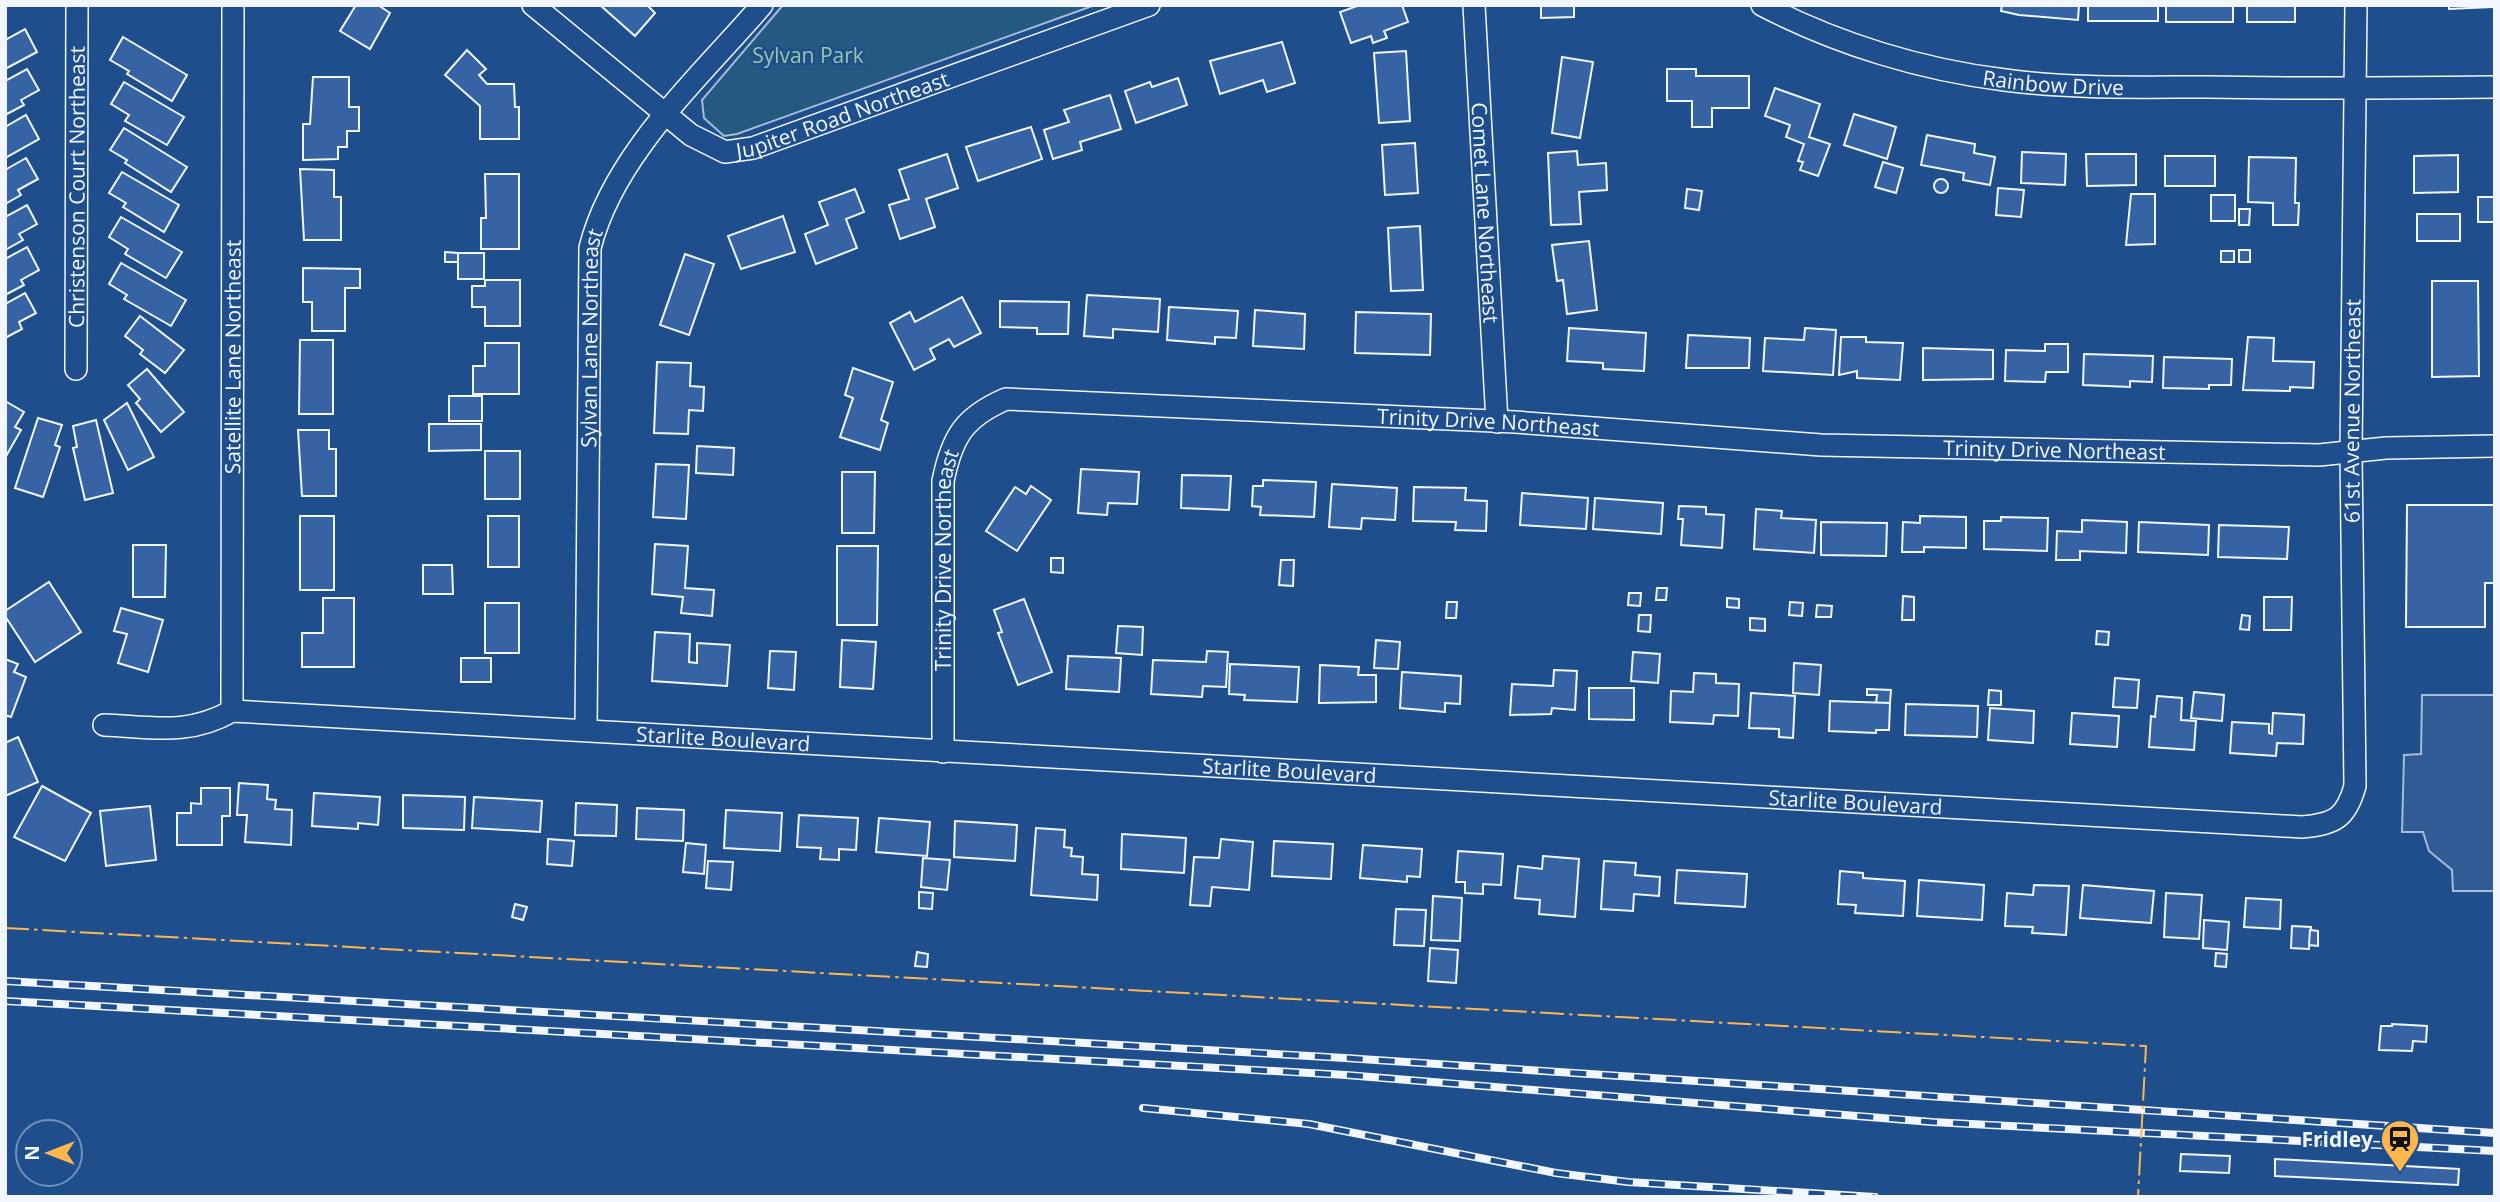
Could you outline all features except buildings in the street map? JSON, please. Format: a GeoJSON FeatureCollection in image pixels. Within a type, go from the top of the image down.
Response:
{"type":"FeatureCollection","features":[{"type":"Feature","properties":{"kind":"street","name":"Christenson Court Northeast"},"geometry":{"type":"LineString","coordinates":[[76,369],[77,5]]}},
{"type":"Feature","properties":{"kind":"street","name":"Satellite Lane Northeast"},"geometry":{"type":"LineString","coordinates":[[232,711],[233,5]]}},
{"type":"Feature","properties":{"kind":"street","name":"Jupiter Road Northeast"},"geometry":{"type":"LineString","coordinates":[[533,5],[691,135],[725,152],[753,148],[1149,5]]}},
{"type":"Feature","properties":{"kind":"street","name":"Sylvan Lane Northeast"},"geometry":{"type":"LineString","coordinates":[[586,730],[590,248],[596,221],[632,156],[762,5]]}},
{"type":"Feature","properties":{"kind":"street","name":"Comet Lane Northeast"},"geometry":{"type":"LineString","coordinates":[[1474,5],[1497,422]]}},
{"type":"Feature","properties":{"kind":"street","name":"Rainbow Drive"},"geometry":{"type":"LineString","coordinates":[[1762,5],[1845,42],[1922,64],[2004,80],[2072,86],[2356,89],[2495,87]]}},
{"type":"Feature","properties":{"kind":"street","name":"61st Avenue Northeast"},"geometry":{"type":"LineString","coordinates":[[2342,815],[2349,807],[2355,786],[2351,452],[2356,5]]}},
{"type":"Feature","properties":{"kind":"street","name":"Trinity Drive Northeast"},"geometry":{"type":"LineString","coordinates":[[943,752],[943,481],[949,452],[962,428],[983,409],[1006,399],[1497,422],[1821,445],[2291,454],[2495,446]]}},
{"type":"Feature","properties":{"kind":"street"},"geometry":{"type":"LineString","coordinates":[[104,725],[190,729],[209,724],[232,711]]}},
{"type":"Feature","properties":{"kind":"street","name":"Starlite Boulevard"},"geometry":{"type":"LineString","coordinates":[[232,711],[2302,827],[2326,825],[2342,815]]}},
{"type":"Feature","properties":{"kind":"green space","name":"Sylvan Park"},"geometry":{"type":"Polygon","coordinates":[[[783,5],[1095,5],[737,134],[724,136],[704,118],[702,100],[783,5]]]}},
{"type":"Feature","properties":{"kind":"shaded area"},"geometry":{"type":"Polygon","coordinates":[[[2422,695],[2495,695],[2495,891],[2453,891],[2452,870],[2429,851],[2423,832],[2402,832],[2404,755],[2421,754],[2422,695]]]}},
{"type":"Feature","properties":{"kind":"railway"},"geometry":{"type":"LineString","coordinates":[[5,981],[1345,1058],[2495,1133]]}},
{"type":"Feature","properties":{"kind":"railway"},"geometry":{"type":"LineString","coordinates":[[5,1001],[1346,1075],[1932,1122],[2495,1151]]}},
{"type":"Feature","properties":{"kind":"railway"},"geometry":{"type":"LineString","coordinates":[[1143,1108],[1309,1124],[1556,1173],[1628,1182],[1875,1197]]}},
{"type":"Feature","properties":{"kind":"power"},"geometry":{"type":"LineString","coordinates":[[5,928],[2146,1046],[2138,1197]]}},
{"type":"Feature","properties":{"kind":"place","name":"Fridley"},"geometry":{"type":"Point","coordinates":[2400,1173]}}]}
